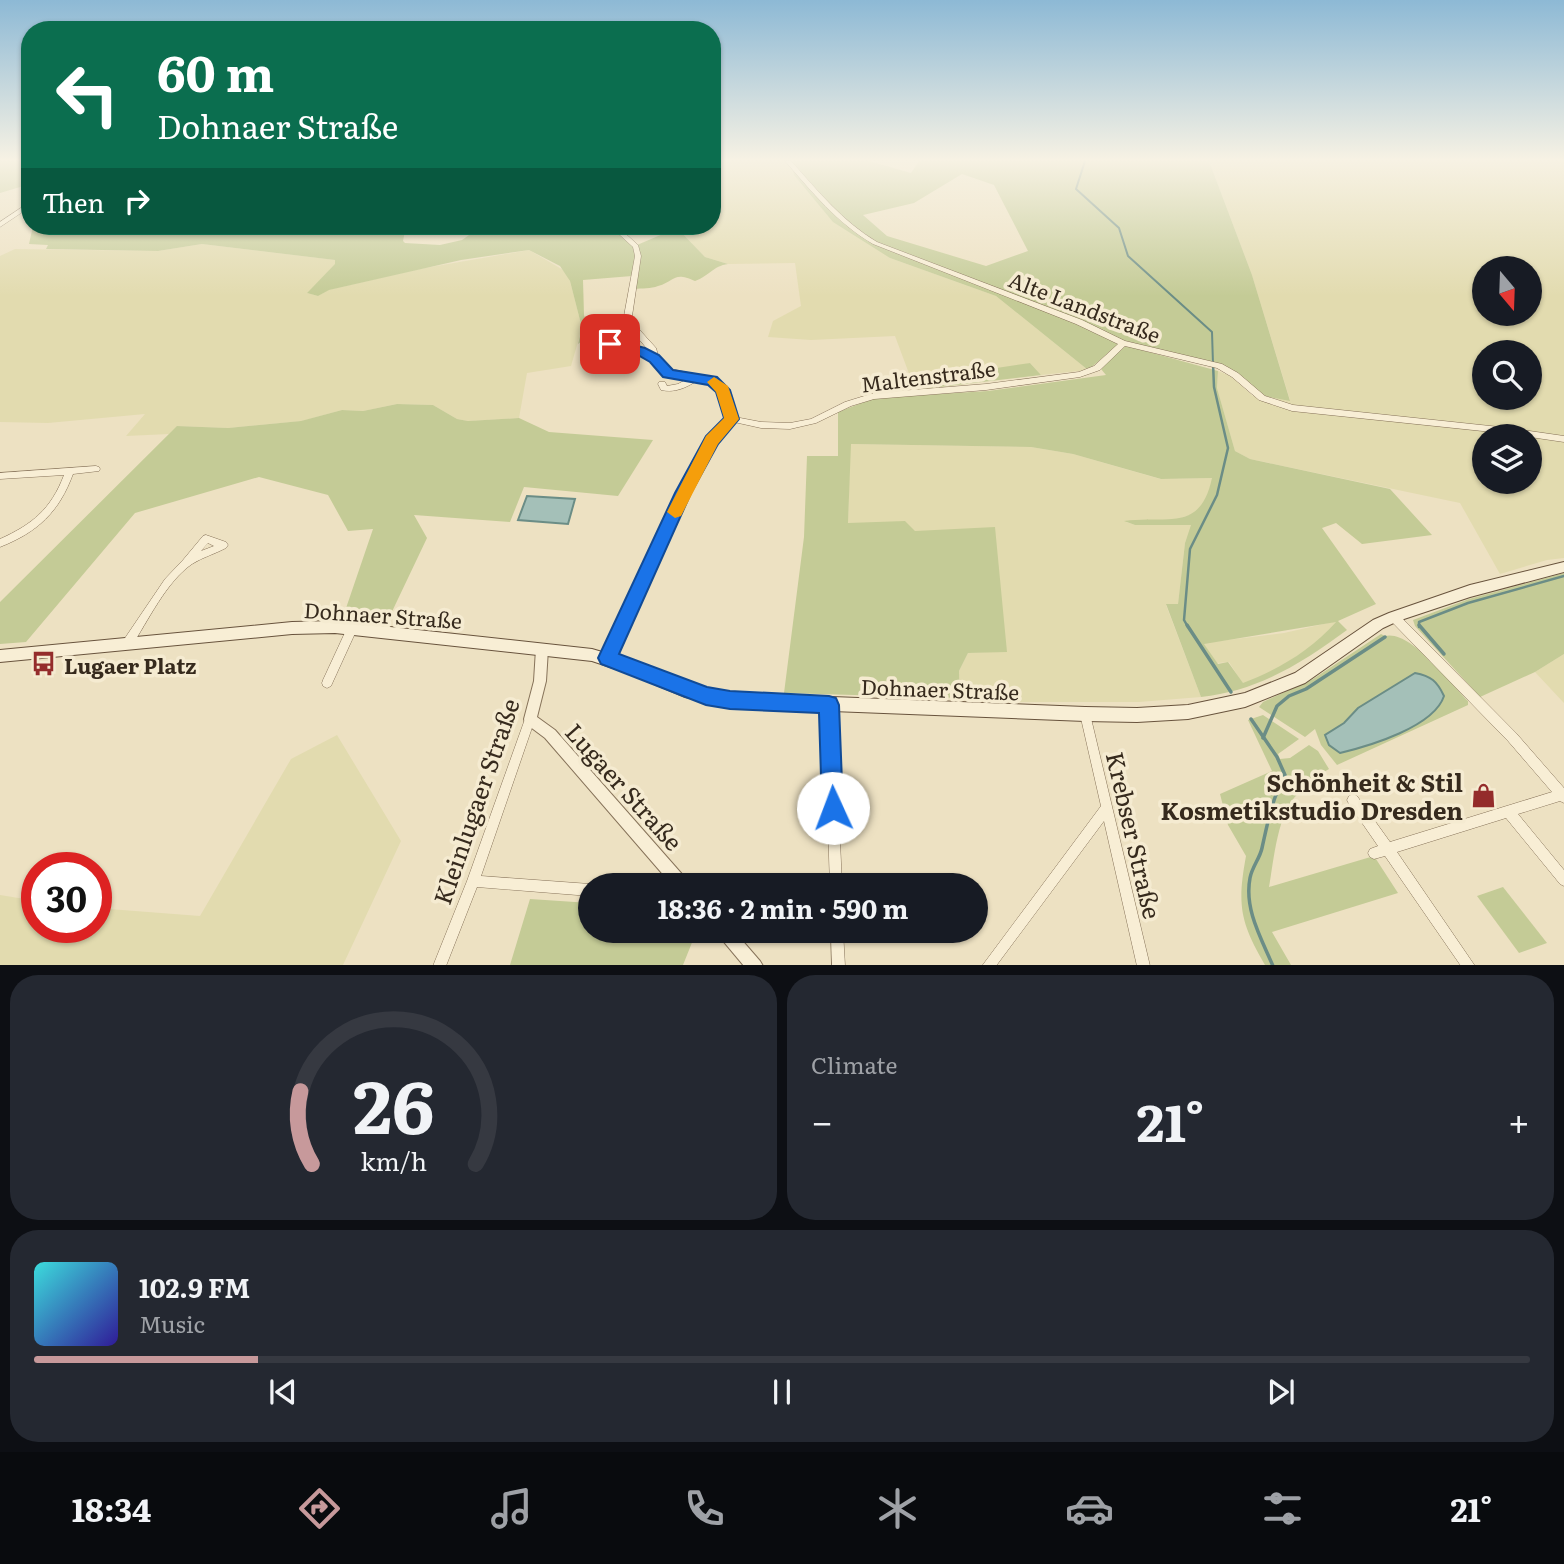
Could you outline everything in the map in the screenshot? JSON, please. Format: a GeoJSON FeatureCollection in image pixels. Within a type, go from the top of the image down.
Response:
{"type":"FeatureCollection","features":[{"type":"Feature","properties":{"kind":"main road","name":"Dohnaer Straße"},"geometry":{"type":"LineString","coordinates":[[0,656],[319,626],[608,658],[706,696],[730,700],[1084,714],[1161,714],[1245,700],[1300,677],[1378,624],[1394,617],[1470,591],[1564,567]]}},
{"type":"Feature","properties":{"kind":"street","name":"Alte Landstraße"},"geometry":{"type":"LineString","coordinates":[[826,206],[862,236],[1002,294],[1079,322],[1123,343],[1212,364],[1236,375],[1262,398],[1292,408],[1564,439]]}},
{"type":"Feature","properties":{"kind":"street"},"geometry":{"type":"LineString","coordinates":[[0,225],[21,210]]}},
{"type":"Feature","properties":{"kind":"street"},"geometry":{"type":"LineString","coordinates":[[623,235],[636,246],[638,256],[628,316],[634,328],[653,349],[654,359]]}},
{"type":"Feature","properties":{"kind":"street"},"geometry":{"type":"LineString","coordinates":[[588,340],[624,346],[654,359],[663,370],[712,381],[720,386],[732,419],[712,440],[683,493],[608,658]]}},
{"type":"Feature","properties":{"kind":"street","name":"Maltenstraße"},"geometry":{"type":"LineString","coordinates":[[732,419],[761,425],[790,426],[813,421],[848,404],[874,396],[986,387],[1080,374],[1097,368],[1123,343]]}},
{"type":"Feature","properties":{"kind":"street"},"geometry":{"type":"LineString","coordinates":[[662,384],[664,388],[670,389],[682,387],[696,377]]}},
{"type":"Feature","properties":{"kind":"street"},"geometry":{"type":"LineString","coordinates":[[0,476],[96,469]]}},
{"type":"Feature","properties":{"kind":"street"},"geometry":{"type":"LineString","coordinates":[[0,543],[29,529],[47,515],[57,502],[69,472]]}},
{"type":"Feature","properties":{"kind":"street"},"geometry":{"type":"LineString","coordinates":[[127,645],[174,574],[187,562]]}},
{"type":"Feature","properties":{"kind":"street"},"geometry":{"type":"LineString","coordinates":[[1374,853],[1563,796],[1512,737],[1394,617]]}},
{"type":"Feature","properties":{"kind":"street"},"geometry":{"type":"LineString","coordinates":[[327,684],[352,629]]}},
{"type":"Feature","properties":{"kind":"street","name":"Kleinlugaer Straße"},"geometry":{"type":"LineString","coordinates":[[439,965],[473,881],[530,719],[540,681],[542,649]]}},
{"type":"Feature","properties":{"kind":"street"},"geometry":{"type":"LineString","coordinates":[[829,705],[835,873]]}},
{"type":"Feature","properties":{"kind":"street","name":"Krebser Straße"},"geometry":{"type":"LineString","coordinates":[[1084,714],[1144,965]]}},
{"type":"Feature","properties":{"kind":"street","name":"Lugaer Straße"},"geometry":{"type":"LineString","coordinates":[[530,719],[550,734],[672,873]]}},
{"type":"Feature","properties":{"kind":"street"},"geometry":{"type":"LineString","coordinates":[[1353,800],[1469,965]]}},
{"type":"Feature","properties":{"kind":"street"},"geometry":{"type":"LineString","coordinates":[[988,965],[1106,808]]}},
{"type":"Feature","properties":{"kind":"street"},"geometry":{"type":"LineString","coordinates":[[1509,812],[1564,880]]}},
{"type":"Feature","properties":{"kind":"street"},"geometry":{"type":"LineString","coordinates":[[473,881],[578,889]]}},
{"type":"Feature","properties":{"kind":"street"},"geometry":{"type":"LineString","coordinates":[[735,943],[755,965]]}},
{"type":"Feature","properties":{"kind":"street"},"geometry":{"type":"LineString","coordinates":[[838,943],[839,965]]}},
{"type":"Feature","properties":{"kind":"shaded area"},"geometry":{"type":"Polygon","coordinates":[[[721,206],[837,206],[890,258],[996,296],[1088,370],[1041,375],[1030,363],[961,380],[914,387],[895,336],[811,340],[768,337],[773,321],[801,306],[795,263],[728,264],[705,257],[684,235],[721,235],[721,206]]]}},
{"type":"Feature","properties":{"kind":"shaded area"},"geometry":{"type":"Polygon","coordinates":[[[1226,206],[1564,206],[1564,558],[1547,560],[1500,574],[1460,503],[1250,459],[1235,451],[1217,388],[1218,371],[1231,376],[1253,396],[1290,400],[1252,275],[1226,206]]]}},
{"type":"Feature","properties":{"kind":"shaded area"},"geometry":{"type":"Polygon","coordinates":[[[202,244],[335,260],[336,264],[307,293],[318,296],[328,290],[419,269],[529,250],[565,271],[582,328],[571,366],[527,373],[519,418],[468,421],[457,419],[433,405],[397,404],[363,411],[342,410],[302,421],[228,428],[178,426],[169,434],[126,436],[145,414],[48,423],[0,422],[0,256],[15,249],[158,251],[202,244]]]}},
{"type":"Feature","properties":{"kind":"shaded area"},"geometry":{"type":"Polygon","coordinates":[[[850,444],[1031,447],[1073,454],[1160,479],[1213,478],[1206,500],[1196,513],[1178,519],[1126,522],[1135,525],[1192,525],[1185,543],[1178,604],[1166,605],[1201,697],[1139,702],[1020,702],[960,698],[959,671],[968,653],[1007,651],[915,531],[848,523],[850,444]]]}},
{"type":"Feature","properties":{"kind":"shaded area"},"geometry":{"type":"Polygon","coordinates":[[[1337,621],[1318,642],[1273,672],[1243,684],[1229,662],[1217,663],[1203,643],[1284,633],[1337,621]]]}},
{"type":"Feature","properties":{"kind":"shaded area"},"geometry":{"type":"Polygon","coordinates":[[[1564,654],[1564,703],[1535,672],[1564,654]]]}},
{"type":"Feature","properties":{"kind":"shaded area"},"geometry":{"type":"Polygon","coordinates":[[[337,735],[401,841],[343,965],[0,965],[0,895],[21,898],[21,943],[112,943],[112,909],[200,916],[291,759],[337,735]]]}},
{"type":"Feature","properties":{"kind":"green space"},"geometry":{"type":"Polygon","coordinates":[[[820,206],[901,206],[863,215],[887,236],[986,266],[1028,251],[1005,206],[1226,206],[1252,275],[1290,401],[1264,396],[1232,370],[1119,344],[1088,370],[996,296],[890,258],[833,222],[820,206]]]}},
{"type":"Feature","properties":{"kind":"green space"},"geometry":{"type":"Polygon","coordinates":[[[31,235],[404,235],[405,243],[440,245],[462,240],[469,235],[623,235],[630,240],[636,254],[632,276],[583,280],[584,315],[590,335],[578,344],[582,328],[570,281],[560,266],[529,250],[461,260],[329,290],[318,296],[307,293],[335,264],[335,260],[202,244],[158,251],[46,249],[48,245],[29,244],[31,235]]]}},
{"type":"Feature","properties":{"kind":"green space"},"geometry":{"type":"Polygon","coordinates":[[[661,235],[684,235],[705,257],[728,264],[695,281],[678,277],[655,287],[634,289],[637,245],[661,235]]]}},
{"type":"Feature","properties":{"kind":"green space"},"geometry":{"type":"Polygon","coordinates":[[[1127,346],[1218,371],[1217,388],[1235,451],[1250,459],[1390,489],[1432,535],[1362,544],[1336,523],[1322,528],[1376,604],[1338,621],[1347,630],[1278,674],[1242,689],[1201,697],[1166,604],[1178,604],[1185,543],[1191,525],[1135,525],[1124,521],[1180,518],[1190,514],[1207,495],[1212,478],[1161,479],[1073,454],[1031,447],[851,444],[848,523],[905,521],[915,531],[995,527],[1007,652],[968,653],[959,671],[960,698],[784,693],[804,537],[807,456],[838,456],[838,412],[875,398],[988,391],[1106,375],[1101,369],[1122,347],[1127,346]],[[1336,622],[1204,644],[1218,664],[1228,662],[1243,683],[1293,658],[1316,642],[1336,622]]]}},
{"type":"Feature","properties":{"kind":"green space"},"geometry":{"type":"Polygon","coordinates":[[[1030,363],[1041,375],[923,389],[922,386],[961,380],[970,372],[1030,363]]]}},
{"type":"Feature","properties":{"kind":"green space"},"geometry":{"type":"Polygon","coordinates":[[[397,404],[433,405],[457,419],[468,421],[519,418],[549,432],[653,440],[618,496],[524,487],[510,522],[414,515],[427,538],[388,620],[344,614],[373,529],[348,531],[328,495],[259,477],[135,513],[26,642],[0,644],[0,602],[177,426],[228,428],[301,421],[342,410],[363,411],[397,404]]]}},
{"type":"Feature","properties":{"kind":"green space"},"geometry":{"type":"Polygon","coordinates":[[[1564,573],[1564,654],[1535,672],[1480,697],[1415,626],[1413,620],[1469,599],[1564,573]]]}},
{"type":"Feature","properties":{"kind":"green space"},"geometry":{"type":"Polygon","coordinates":[[[1381,634],[1395,636],[1418,649],[1452,683],[1468,701],[1468,705],[1337,765],[1321,745],[1315,729],[1305,737],[1259,707],[1263,702],[1313,679],[1381,634]]]}},
{"type":"Feature","properties":{"kind":"green space"},"geometry":{"type":"Polygon","coordinates":[[[1263,715],[1299,739],[1278,754],[1280,759],[1290,758],[1309,745],[1318,751],[1329,769],[1305,783],[1302,791],[1287,808],[1278,834],[1269,887],[1374,856],[1398,893],[1272,932],[1291,965],[1265,965],[1250,937],[1241,901],[1246,856],[1228,825],[1220,794],[1272,771],[1248,720],[1263,715]]]}},
{"type":"Feature","properties":{"kind":"green space"},"geometry":{"type":"Polygon","coordinates":[[[1503,887],[1547,943],[1519,953],[1477,896],[1503,887]]]}},
{"type":"Feature","properties":{"kind":"green space"},"geometry":{"type":"Polygon","coordinates":[[[530,899],[578,902],[578,943],[692,943],[683,965],[510,965],[530,899]]]}},
{"type":"Feature","properties":{"kind":"water"},"geometry":{"type":"Polygon","coordinates":[[[527,496],[575,499],[568,524],[518,520],[527,496]]]}},
{"type":"Feature","properties":{"kind":"water"},"geometry":{"type":"Polygon","coordinates":[[[1415,673],[1433,680],[1444,696],[1428,717],[1399,734],[1352,750],[1340,753],[1329,745],[1325,735],[1344,723],[1358,708],[1415,673]]]}},
{"type":"Feature","properties":{"kind":"waterway"},"geometry":{"type":"LineString","coordinates":[[1095,206],[1119,228],[1128,256],[1212,332],[1213,364]]}},
{"type":"Feature","properties":{"kind":"waterway"},"geometry":{"type":"LineString","coordinates":[[1188,627],[1184,620],[1190,549],[1217,495],[1228,448],[1214,387],[1213,363]]}},
{"type":"Feature","properties":{"kind":"waterway"},"geometry":{"type":"LineString","coordinates":[[1419,625],[1419,622],[1468,603],[1564,576]]}},
{"type":"Feature","properties":{"kind":"waterway"},"geometry":{"type":"LineString","coordinates":[[1187,625],[1231,692]]}},
{"type":"Feature","properties":{"kind":"waterway"},"geometry":{"type":"LineString","coordinates":[[1419,625],[1444,654]]}},
{"type":"Feature","properties":{"kind":"waterway"},"geometry":{"type":"LineString","coordinates":[[1263,737],[1277,706],[1289,696],[1306,689],[1385,637]]}},
{"type":"Feature","properties":{"kind":"waterway"},"geometry":{"type":"LineString","coordinates":[[1251,719],[1263,737]]}},
{"type":"Feature","properties":{"kind":"waterway"},"geometry":{"type":"LineString","coordinates":[[1263,737],[1285,775],[1268,819],[1261,852],[1251,874],[1249,901],[1273,965]]}},
{"type":"Feature","properties":{"kind":"slow traffic"},"geometry":{"type":"LineString","coordinates":[[675,512],[712,440],[732,419],[722,390],[714,382]]}},
{"type":"Feature","properties":{"kind":"place","name":"Lugaer Platz"},"geometry":{"type":"Point","coordinates":[44,664]}},
{"type":"Feature","properties":{"kind":"place","name":"Schönheit & Stil Kosmetikstudio Dresden"},"geometry":{"type":"Point","coordinates":[1483,795]}},
{"type":"Feature","properties":{"kind":"route"},"geometry":{"type":"LineString","coordinates":[[610,344],[640,351],[654,359],[668,374],[712,381],[720,386],[732,419],[712,440],[683,493],[608,658],[706,696],[730,700],[829,705],[833,808]]}}]}
